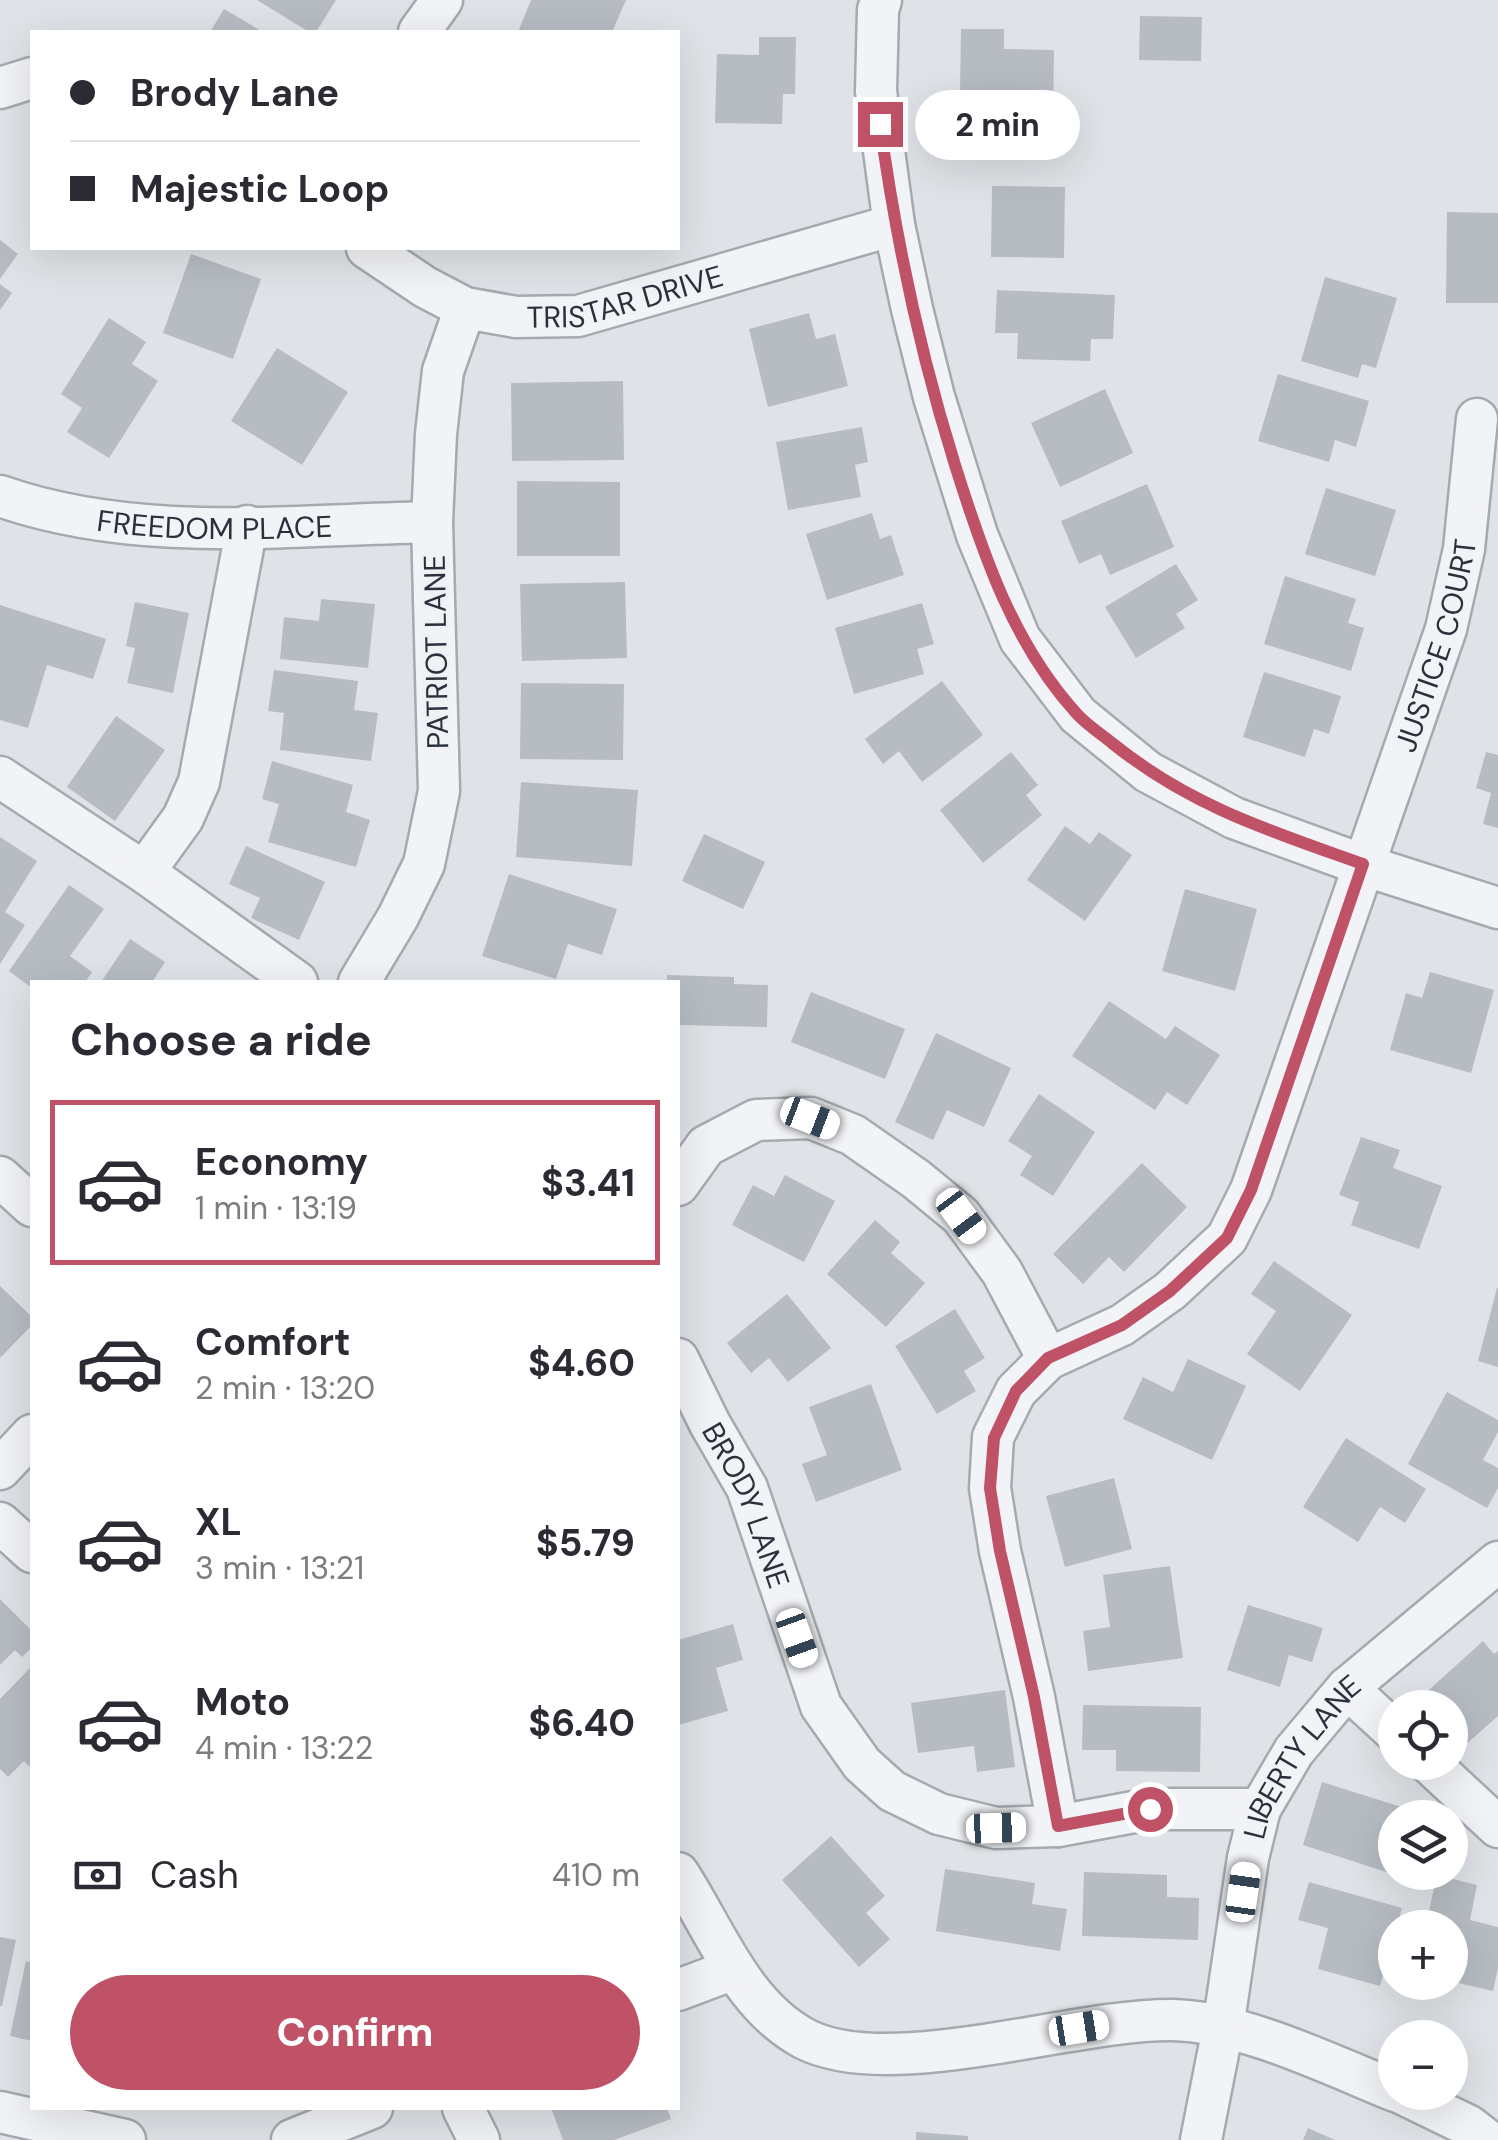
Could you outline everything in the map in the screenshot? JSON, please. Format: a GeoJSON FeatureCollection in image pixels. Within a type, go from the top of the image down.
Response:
{"type":"FeatureCollection","features":[{"type":"Feature","properties":{"kind":"street"},"geometry":{"type":"LineString","coordinates":[[420,30],[442,0]]}},
{"type":"Feature","properties":{"kind":"street"},"geometry":{"type":"LineString","coordinates":[[882,0],[878,10],[876,91],[894,224],[939,414],[977,535],[1020,639],[1078,715],[1148,772],[1234,818],[1498,908]]}},
{"type":"Feature","properties":{"kind":"street"},"geometry":{"type":"LineString","coordinates":[[0,88],[30,79]]}},
{"type":"Feature","properties":{"kind":"street","name":"TRISTAR DRIVE"},"geometry":{"type":"LineString","coordinates":[[370,250],[424,287],[465,308],[516,318],[578,316],[894,224]]}},
{"type":"Feature","properties":{"kind":"street","name":"PATRIOT LANE"},"geometry":{"type":"LineString","coordinates":[[360,980],[424,864],[439,791],[432,522],[443,371],[465,308]]}},
{"type":"Feature","properties":{"kind":"street","name":"JUSTICE COURT"},"geometry":{"type":"LineString","coordinates":[[1048,1358],[1122,1325],[1170,1291],[1227,1238],[1251,1190],[1446,629],[1464,549],[1477,419]]}},
{"type":"Feature","properties":{"kind":"street","name":"FREEDOM PLACE"},"geometry":{"type":"LineString","coordinates":[[0,496],[35,508],[100,520],[179,528],[432,522]]}},
{"type":"Feature","properties":{"kind":"street"},"geometry":{"type":"LineString","coordinates":[[144,872],[183,818],[199,782],[248,526]]}},
{"type":"Feature","properties":{"kind":"street"},"geometry":{"type":"LineString","coordinates":[[0,777],[144,872],[294,980]]}},
{"type":"Feature","properties":{"kind":"street"},"geometry":{"type":"LineString","coordinates":[[680,1182],[706,1146],[756,1120],[810,1118],[853,1135],[916,1179],[961,1216],[1002,1272],[1048,1358],[1016,1391],[994,1438],[990,1488],[1058,1826]]}},
{"type":"Feature","properties":{"kind":"street"},"geometry":{"type":"LineString","coordinates":[[0,1176],[30,1204]]}},
{"type":"Feature","properties":{"kind":"street","name":"BRODY LANE"},"geometry":{"type":"LineString","coordinates":[[680,1363],[747,1488],[821,1706],[862,1764],[892,1791],[940,1814],[996,1828],[1058,1826],[1150,1809],[1260,1809]]}},
{"type":"Feature","properties":{"kind":"street"},"geometry":{"type":"LineString","coordinates":[[0,1469],[30,1437]]}},
{"type":"Feature","properties":{"kind":"street"},"geometry":{"type":"LineString","coordinates":[[0,1523],[30,1550]]}},
{"type":"Feature","properties":{"kind":"street","name":"LIBERTY LANE"},"geometry":{"type":"LineString","coordinates":[[1201,2140],[1223,2028],[1248,1858],[1260,1809],[1294,1751],[1348,1688],[1498,1562]]}},
{"type":"Feature","properties":{"kind":"street"},"geometry":{"type":"LineString","coordinates":[[1348,1688],[1378,1716]]}},
{"type":"Feature","properties":{"kind":"street"},"geometry":{"type":"LineString","coordinates":[[1447,1780],[1498,1827]]}},
{"type":"Feature","properties":{"kind":"street"},"geometry":{"type":"LineString","coordinates":[[680,1876],[734,1969],[768,2011],[806,2039],[864,2055],[922,2052],[1118,2022],[1176,2020],[1223,2028],[1299,2052],[1378,2084]]}},
{"type":"Feature","properties":{"kind":"street"},"geometry":{"type":"LineString","coordinates":[[680,1989],[734,1969]]}},
{"type":"Feature","properties":{"kind":"street"},"geometry":{"type":"LineString","coordinates":[[292,2140],[367,2110]]}},
{"type":"Feature","properties":{"kind":"street"},"geometry":{"type":"LineString","coordinates":[[465,2110],[479,2140]]}},
{"type":"Feature","properties":{"kind":"street"},"geometry":{"type":"LineString","coordinates":[[1435,2110],[1469,2126],[1487,2140]]}},
{"type":"Feature","properties":{"kind":"street"},"geometry":{"type":"LineString","coordinates":[[0,2112],[126,2140]]}},
{"type":"Feature","properties":{"kind":"building"},"geometry":{"type":"Polygon","coordinates":[[[257,0],[336,0],[317,30],[306,30],[257,0]]]}},
{"type":"Feature","properties":{"kind":"building"},"geometry":{"type":"Polygon","coordinates":[[[531,0],[626,0],[613,30],[519,30],[531,0]]]}},
{"type":"Feature","properties":{"kind":"building"},"geometry":{"type":"Polygon","coordinates":[[[224,9],[260,30],[211,30],[224,9]]]}},
{"type":"Feature","properties":{"kind":"building"},"geometry":{"type":"Polygon","coordinates":[[[1140,16],[1202,17],[1201,61],[1139,60],[1140,16]]]}},
{"type":"Feature","properties":{"kind":"building"},"geometry":{"type":"Polygon","coordinates":[[[961,29],[1004,29],[1004,49],[1054,50],[1053,118],[981,117],[982,91],[960,90],[961,29]]]}},
{"type":"Feature","properties":{"kind":"building"},"geometry":{"type":"Polygon","coordinates":[[[759,37],[796,37],[795,94],[783,94],[782,124],[715,123],[717,54],[759,55],[759,37]]]}},
{"type":"Feature","properties":{"kind":"building"},"geometry":{"type":"Polygon","coordinates":[[[992,186],[1065,187],[1064,258],[991,257],[992,186]]]}},
{"type":"Feature","properties":{"kind":"building"},"geometry":{"type":"Polygon","coordinates":[[[1447,212],[1498,213],[1498,303],[1446,303],[1447,212]]]}},
{"type":"Feature","properties":{"kind":"building"},"geometry":{"type":"Polygon","coordinates":[[[0,240],[18,254],[0,279],[0,240]]]}},
{"type":"Feature","properties":{"kind":"building"},"geometry":{"type":"Polygon","coordinates":[[[191,254],[261,279],[233,359],[163,333],[191,254]]]}},
{"type":"Feature","properties":{"kind":"building"},"geometry":{"type":"Polygon","coordinates":[[[1325,277],[1397,298],[1376,368],[1362,364],[1358,378],[1301,361],[1325,277]]]}},
{"type":"Feature","properties":{"kind":"building"},"geometry":{"type":"Polygon","coordinates":[[[0,284],[12,293],[0,310],[0,284]]]}},
{"type":"Feature","properties":{"kind":"building"},"geometry":{"type":"Polygon","coordinates":[[[997,290],[1115,295],[1113,339],[1091,339],[1090,361],[1017,359],[1018,333],[995,333],[997,290]]]}},
{"type":"Feature","properties":{"kind":"building"},"geometry":{"type":"Polygon","coordinates":[[[809,313],[816,339],[835,334],[848,386],[768,407],[749,329],[809,313]]]}},
{"type":"Feature","properties":{"kind":"building"},"geometry":{"type":"Polygon","coordinates":[[[109,318],[146,342],[132,364],[158,381],[109,458],[67,432],[82,408],[61,394],[109,318]]]}},
{"type":"Feature","properties":{"kind":"building"},"geometry":{"type":"Polygon","coordinates":[[[277,348],[348,392],[302,465],[231,421],[277,348]]]}},
{"type":"Feature","properties":{"kind":"building"},"geometry":{"type":"Polygon","coordinates":[[[1278,374],[1369,401],[1356,447],[1335,440],[1329,462],[1258,441],[1278,374]]]}},
{"type":"Feature","properties":{"kind":"building"},"geometry":{"type":"Polygon","coordinates":[[[623,381],[624,460],[512,461],[511,383],[623,381]]]}},
{"type":"Feature","properties":{"kind":"building"},"geometry":{"type":"Polygon","coordinates":[[[1105,389],[1133,453],[1060,487],[1031,423],[1105,389]]]}},
{"type":"Feature","properties":{"kind":"building"},"geometry":{"type":"Polygon","coordinates":[[[862,427],[868,462],[855,465],[861,497],[788,510],[776,442],[862,427]]]}},
{"type":"Feature","properties":{"kind":"building"},"geometry":{"type":"Polygon","coordinates":[[[517,481],[620,482],[620,556],[517,556],[517,481]]]}},
{"type":"Feature","properties":{"kind":"building"},"geometry":{"type":"Polygon","coordinates":[[[1147,484],[1174,547],[1110,575],[1101,554],[1079,564],[1061,521],[1147,484]]]}},
{"type":"Feature","properties":{"kind":"building"},"geometry":{"type":"Polygon","coordinates":[[[1326,488],[1396,510],[1375,576],[1305,554],[1326,488]]]}},
{"type":"Feature","properties":{"kind":"building"},"geometry":{"type":"Polygon","coordinates":[[[872,513],[880,539],[891,535],[904,575],[827,600],[806,534],[872,513]]]}},
{"type":"Feature","properties":{"kind":"building"},"geometry":{"type":"Polygon","coordinates":[[[1176,564],[1198,600],[1176,614],[1185,628],[1136,658],[1105,607],[1176,564]]]}},
{"type":"Feature","properties":{"kind":"building"},"geometry":{"type":"Polygon","coordinates":[[[1285,576],[1356,599],[1348,623],[1364,628],[1351,671],[1264,644],[1285,576]]]}},
{"type":"Feature","properties":{"kind":"building"},"geometry":{"type":"Polygon","coordinates":[[[625,582],[627,658],[522,661],[520,584],[625,582]]]}},
{"type":"Feature","properties":{"kind":"building"},"geometry":{"type":"Polygon","coordinates":[[[321,599],[375,604],[368,668],[280,659],[284,617],[319,621],[321,599]]]}},
{"type":"Feature","properties":{"kind":"building"},"geometry":{"type":"Polygon","coordinates":[[[135,602],[189,613],[173,693],[127,683],[135,648],[126,646],[135,602]]]}},
{"type":"Feature","properties":{"kind":"building"},"geometry":{"type":"Polygon","coordinates":[[[922,603],[934,644],[917,649],[924,674],[854,694],[835,628],[922,603]]]}},
{"type":"Feature","properties":{"kind":"building"},"geometry":{"type":"Polygon","coordinates":[[[0,605],[106,639],[93,679],[47,665],[28,728],[0,720],[0,605]]]}},
{"type":"Feature","properties":{"kind":"building"},"geometry":{"type":"Polygon","coordinates":[[[274,670],[358,681],[354,710],[378,713],[371,761],[280,750],[284,713],[268,711],[274,670]]]}},
{"type":"Feature","properties":{"kind":"building"},"geometry":{"type":"Polygon","coordinates":[[[1264,672],[1341,696],[1329,734],[1314,729],[1305,757],[1243,737],[1264,672]]]}},
{"type":"Feature","properties":{"kind":"building"},"geometry":{"type":"Polygon","coordinates":[[[942,681],[983,735],[922,782],[899,751],[883,764],[865,739],[942,681]]]}},
{"type":"Feature","properties":{"kind":"building"},"geometry":{"type":"Polygon","coordinates":[[[521,683],[624,684],[623,760],[520,759],[521,683]]]}},
{"type":"Feature","properties":{"kind":"building"},"geometry":{"type":"Polygon","coordinates":[[[116,716],[165,750],[115,821],[67,787],[116,716]]]}},
{"type":"Feature","properties":{"kind":"building"},"geometry":{"type":"Polygon","coordinates":[[[1011,752],[1038,785],[1026,795],[1042,815],[983,863],[940,810],[1011,752]]]}},
{"type":"Feature","properties":{"kind":"building"},"geometry":{"type":"Polygon","coordinates":[[[1486,752],[1498,755],[1498,828],[1483,824],[1491,793],[1476,788],[1486,752]]]}},
{"type":"Feature","properties":{"kind":"building"},"geometry":{"type":"Polygon","coordinates":[[[272,761],[353,785],[346,812],[370,820],[356,867],[268,842],[279,804],[262,799],[272,761]]]}},
{"type":"Feature","properties":{"kind":"building"},"geometry":{"type":"Polygon","coordinates":[[[521,782],[638,790],[632,866],[516,857],[521,782]]]}},
{"type":"Feature","properties":{"kind":"building"},"geometry":{"type":"Polygon","coordinates":[[[1065,826],[1090,844],[1099,832],[1132,855],[1085,921],[1027,880],[1065,826]]]}},
{"type":"Feature","properties":{"kind":"building"},"geometry":{"type":"Polygon","coordinates":[[[704,834],[765,862],[743,909],[682,881],[704,834]]]}},
{"type":"Feature","properties":{"kind":"building"},"geometry":{"type":"Polygon","coordinates":[[[0,837],[37,861],[5,912],[25,925],[0,964],[0,837]]]}},
{"type":"Feature","properties":{"kind":"building"},"geometry":{"type":"Polygon","coordinates":[[[246,846],[325,882],[299,940],[251,918],[260,898],[229,884],[246,846]]]}},
{"type":"Feature","properties":{"kind":"building"},"geometry":{"type":"Polygon","coordinates":[[[509,874],[617,909],[602,955],[568,944],[556,979],[482,956],[509,874]]]}},
{"type":"Feature","properties":{"kind":"building"},"geometry":{"type":"Polygon","coordinates":[[[69,885],[104,909],[70,956],[92,972],[86,980],[30,980],[30,987],[9,971],[69,885]]]}},
{"type":"Feature","properties":{"kind":"building"},"geometry":{"type":"Polygon","coordinates":[[[1185,889],[1257,909],[1235,991],[1162,971],[1185,889]]]}},
{"type":"Feature","properties":{"kind":"building"},"geometry":{"type":"Polygon","coordinates":[[[130,939],[165,962],[153,980],[102,980],[130,939]]]}},
{"type":"Feature","properties":{"kind":"building"},"geometry":{"type":"Polygon","coordinates":[[[1430,972],[1494,990],[1471,1073],[1390,1050],[1406,993],[1422,998],[1430,972]]]}},
{"type":"Feature","properties":{"kind":"building"},"geometry":{"type":"Polygon","coordinates":[[[667,975],[734,977],[734,984],[768,985],[767,1027],[680,1025],[680,980],[667,980],[667,975]]]}},
{"type":"Feature","properties":{"kind":"building"},"geometry":{"type":"Polygon","coordinates":[[[811,992],[905,1029],[885,1079],[791,1042],[811,992]]]}},
{"type":"Feature","properties":{"kind":"building"},"geometry":{"type":"Polygon","coordinates":[[[1109,1001],[1166,1039],[1175,1026],[1220,1055],[1187,1105],[1167,1092],[1155,1110],[1072,1056],[1109,1001]]]}},
{"type":"Feature","properties":{"kind":"building"},"geometry":{"type":"Polygon","coordinates":[[[936,1033],[1011,1068],[984,1127],[947,1110],[933,1140],[895,1122],[936,1033]]]}},
{"type":"Feature","properties":{"kind":"building"},"geometry":{"type":"Polygon","coordinates":[[[1039,1094],[1095,1132],[1053,1196],[1020,1175],[1032,1156],[1008,1141],[1039,1094]]]}},
{"type":"Feature","properties":{"kind":"building"},"geometry":{"type":"Polygon","coordinates":[[[1361,1137],[1400,1150],[1393,1168],[1442,1186],[1419,1249],[1351,1225],[1359,1202],[1339,1195],[1361,1137]]]}},
{"type":"Feature","properties":{"kind":"building"},"geometry":{"type":"Polygon","coordinates":[[[1142,1163],[1187,1207],[1124,1272],[1109,1257],[1083,1284],[1053,1254],[1142,1163]]]}},
{"type":"Feature","properties":{"kind":"building"},"geometry":{"type":"Polygon","coordinates":[[[785,1175],[835,1201],[804,1262],[732,1225],[753,1185],[774,1196],[785,1175]]]}},
{"type":"Feature","properties":{"kind":"building"},"geometry":{"type":"Polygon","coordinates":[[[875,1220],[900,1242],[891,1253],[925,1283],[886,1327],[827,1274],[875,1220]]]}},
{"type":"Feature","properties":{"kind":"building"},"geometry":{"type":"Polygon","coordinates":[[[1274,1261],[1352,1315],[1300,1391],[1247,1354],[1276,1311],[1251,1294],[1274,1261]]]}},
{"type":"Feature","properties":{"kind":"building"},"geometry":{"type":"Polygon","coordinates":[[[0,1286],[30,1315],[30,1327],[0,1358],[0,1286]]]}},
{"type":"Feature","properties":{"kind":"building"},"geometry":{"type":"Polygon","coordinates":[[[1498,1288],[1498,1367],[1478,1361],[1498,1288]]]}},
{"type":"Feature","properties":{"kind":"building"},"geometry":{"type":"Polygon","coordinates":[[[787,1294],[831,1348],[788,1382],[769,1358],[751,1373],[727,1343],[787,1294]]]}},
{"type":"Feature","properties":{"kind":"building"},"geometry":{"type":"Polygon","coordinates":[[[955,1309],[985,1358],[964,1371],[976,1391],[937,1414],[895,1346],[955,1309]]]}},
{"type":"Feature","properties":{"kind":"building"},"geometry":{"type":"Polygon","coordinates":[[[1188,1359],[1246,1386],[1212,1460],[1123,1419],[1143,1377],[1173,1392],[1188,1359]]]}},
{"type":"Feature","properties":{"kind":"building"},"geometry":{"type":"Polygon","coordinates":[[[871,1384],[902,1470],[816,1502],[802,1464],[827,1455],[809,1407],[871,1384]]]}},
{"type":"Feature","properties":{"kind":"building"},"geometry":{"type":"Polygon","coordinates":[[[1447,1392],[1498,1420],[1498,1432],[1483,1460],[1498,1468],[1498,1488],[1487,1508],[1408,1464],[1447,1392]]]}},
{"type":"Feature","properties":{"kind":"building"},"geometry":{"type":"Polygon","coordinates":[[[1346,1438],[1426,1489],[1405,1523],[1380,1507],[1358,1542],[1303,1507],[1346,1438]]]}},
{"type":"Feature","properties":{"kind":"building"},"geometry":{"type":"Polygon","coordinates":[[[1114,1478],[1132,1549],[1065,1567],[1046,1496],[1114,1478]]]}},
{"type":"Feature","properties":{"kind":"building"},"geometry":{"type":"Polygon","coordinates":[[[1170,1566],[1183,1658],[1088,1671],[1083,1631],[1110,1627],[1103,1575],[1170,1566]]]}},
{"type":"Feature","properties":{"kind":"building"},"geometry":{"type":"Polygon","coordinates":[[[0,1599],[30,1629],[30,1649],[22,1657],[15,1650],[0,1665],[0,1599]]]}},
{"type":"Feature","properties":{"kind":"building"},"geometry":{"type":"Polygon","coordinates":[[[1248,1605],[1323,1628],[1312,1662],[1289,1655],[1280,1687],[1227,1670],[1248,1605]]]}},
{"type":"Feature","properties":{"kind":"building"},"geometry":{"type":"Polygon","coordinates":[[[733,1624],[743,1660],[716,1668],[728,1711],[680,1724],[680,1639],[733,1624]]]}},
{"type":"Feature","properties":{"kind":"building"},"geometry":{"type":"Polygon","coordinates":[[[1483,1641],[1494,1654],[1498,1651],[1498,1716],[1468,1742],[1468,1690],[1429,1690],[1483,1641]]]}},
{"type":"Feature","properties":{"kind":"building"},"geometry":{"type":"Polygon","coordinates":[[[30,1668],[30,1767],[24,1761],[8,1777],[0,1769],[0,1699],[30,1668]]]}},
{"type":"Feature","properties":{"kind":"building"},"geometry":{"type":"Polygon","coordinates":[[[1005,1690],[1015,1767],[977,1772],[974,1746],[918,1753],[911,1703],[1005,1690]]]}},
{"type":"Feature","properties":{"kind":"building"},"geometry":{"type":"Polygon","coordinates":[[[1083,1705],[1201,1707],[1200,1772],[1116,1771],[1116,1750],[1082,1750],[1083,1705]]]}},
{"type":"Feature","properties":{"kind":"building"},"geometry":{"type":"Polygon","coordinates":[[[1322,1782],[1379,1800],[1378,1869],[1303,1845],[1322,1782]]]}},
{"type":"Feature","properties":{"kind":"building"},"geometry":{"type":"Polygon","coordinates":[[[831,1836],[885,1896],[866,1913],[890,1939],[859,1967],[782,1880],[831,1836]]]}},
{"type":"Feature","properties":{"kind":"building"},"geometry":{"type":"Polygon","coordinates":[[[945,1869],[1035,1883],[1032,1904],[1067,1909],[1060,1951],[936,1931],[945,1869]]]}},
{"type":"Feature","properties":{"kind":"building"},"geometry":{"type":"Polygon","coordinates":[[[1084,1872],[1167,1875],[1167,1897],[1199,1898],[1198,1940],[1082,1936],[1084,1872]]]}},
{"type":"Feature","properties":{"kind":"building"},"geometry":{"type":"Polygon","coordinates":[[[1309,1882],[1402,1908],[1378,1910],[1378,1985],[1318,1969],[1328,1928],[1298,1920],[1309,1882]]]}},
{"type":"Feature","properties":{"kind":"building"},"geometry":{"type":"Polygon","coordinates":[[[1468,1883],[1477,1885],[1470,1920],[1498,1927],[1498,1968],[1493,1991],[1468,1985],[1468,1910],[1429,1910],[1434,1890],[1468,1890],[1468,1883]]]}},
{"type":"Feature","properties":{"kind":"building"},"geometry":{"type":"Polygon","coordinates":[[[0,1937],[16,1940],[2,2006],[0,2006],[0,1937]]]}},
{"type":"Feature","properties":{"kind":"building"},"geometry":{"type":"Polygon","coordinates":[[[26,1961],[30,1962],[30,2041],[10,2036],[26,1961]]]}},
{"type":"Feature","properties":{"kind":"building"},"geometry":{"type":"Polygon","coordinates":[[[552,2110],[668,2110],[671,2119],[614,2140],[563,2140],[552,2110]]]}},
{"type":"Feature","properties":{"kind":"building"},"geometry":{"type":"Polygon","coordinates":[[[1308,2128],[1335,2140],[1303,2140],[1308,2128]]]}},
{"type":"Feature","properties":{"kind":"building"},"geometry":{"type":"Polygon","coordinates":[[[916,2132],[968,2136],[968,2140],[916,2140],[916,2132]]]}},
{"type":"Feature","properties":{"kind":"route"},"geometry":{"type":"LineString","coordinates":[[880,124],[894,224],[934,397],[977,535],[1020,639],[1078,715],[1148,772],[1234,818],[1363,864],[1251,1190],[1227,1238],[1170,1291],[1122,1325],[1048,1358],[1016,1391],[994,1438],[990,1488],[1000,1551],[1034,1697],[1058,1826],[1150,1809]]}}]}
